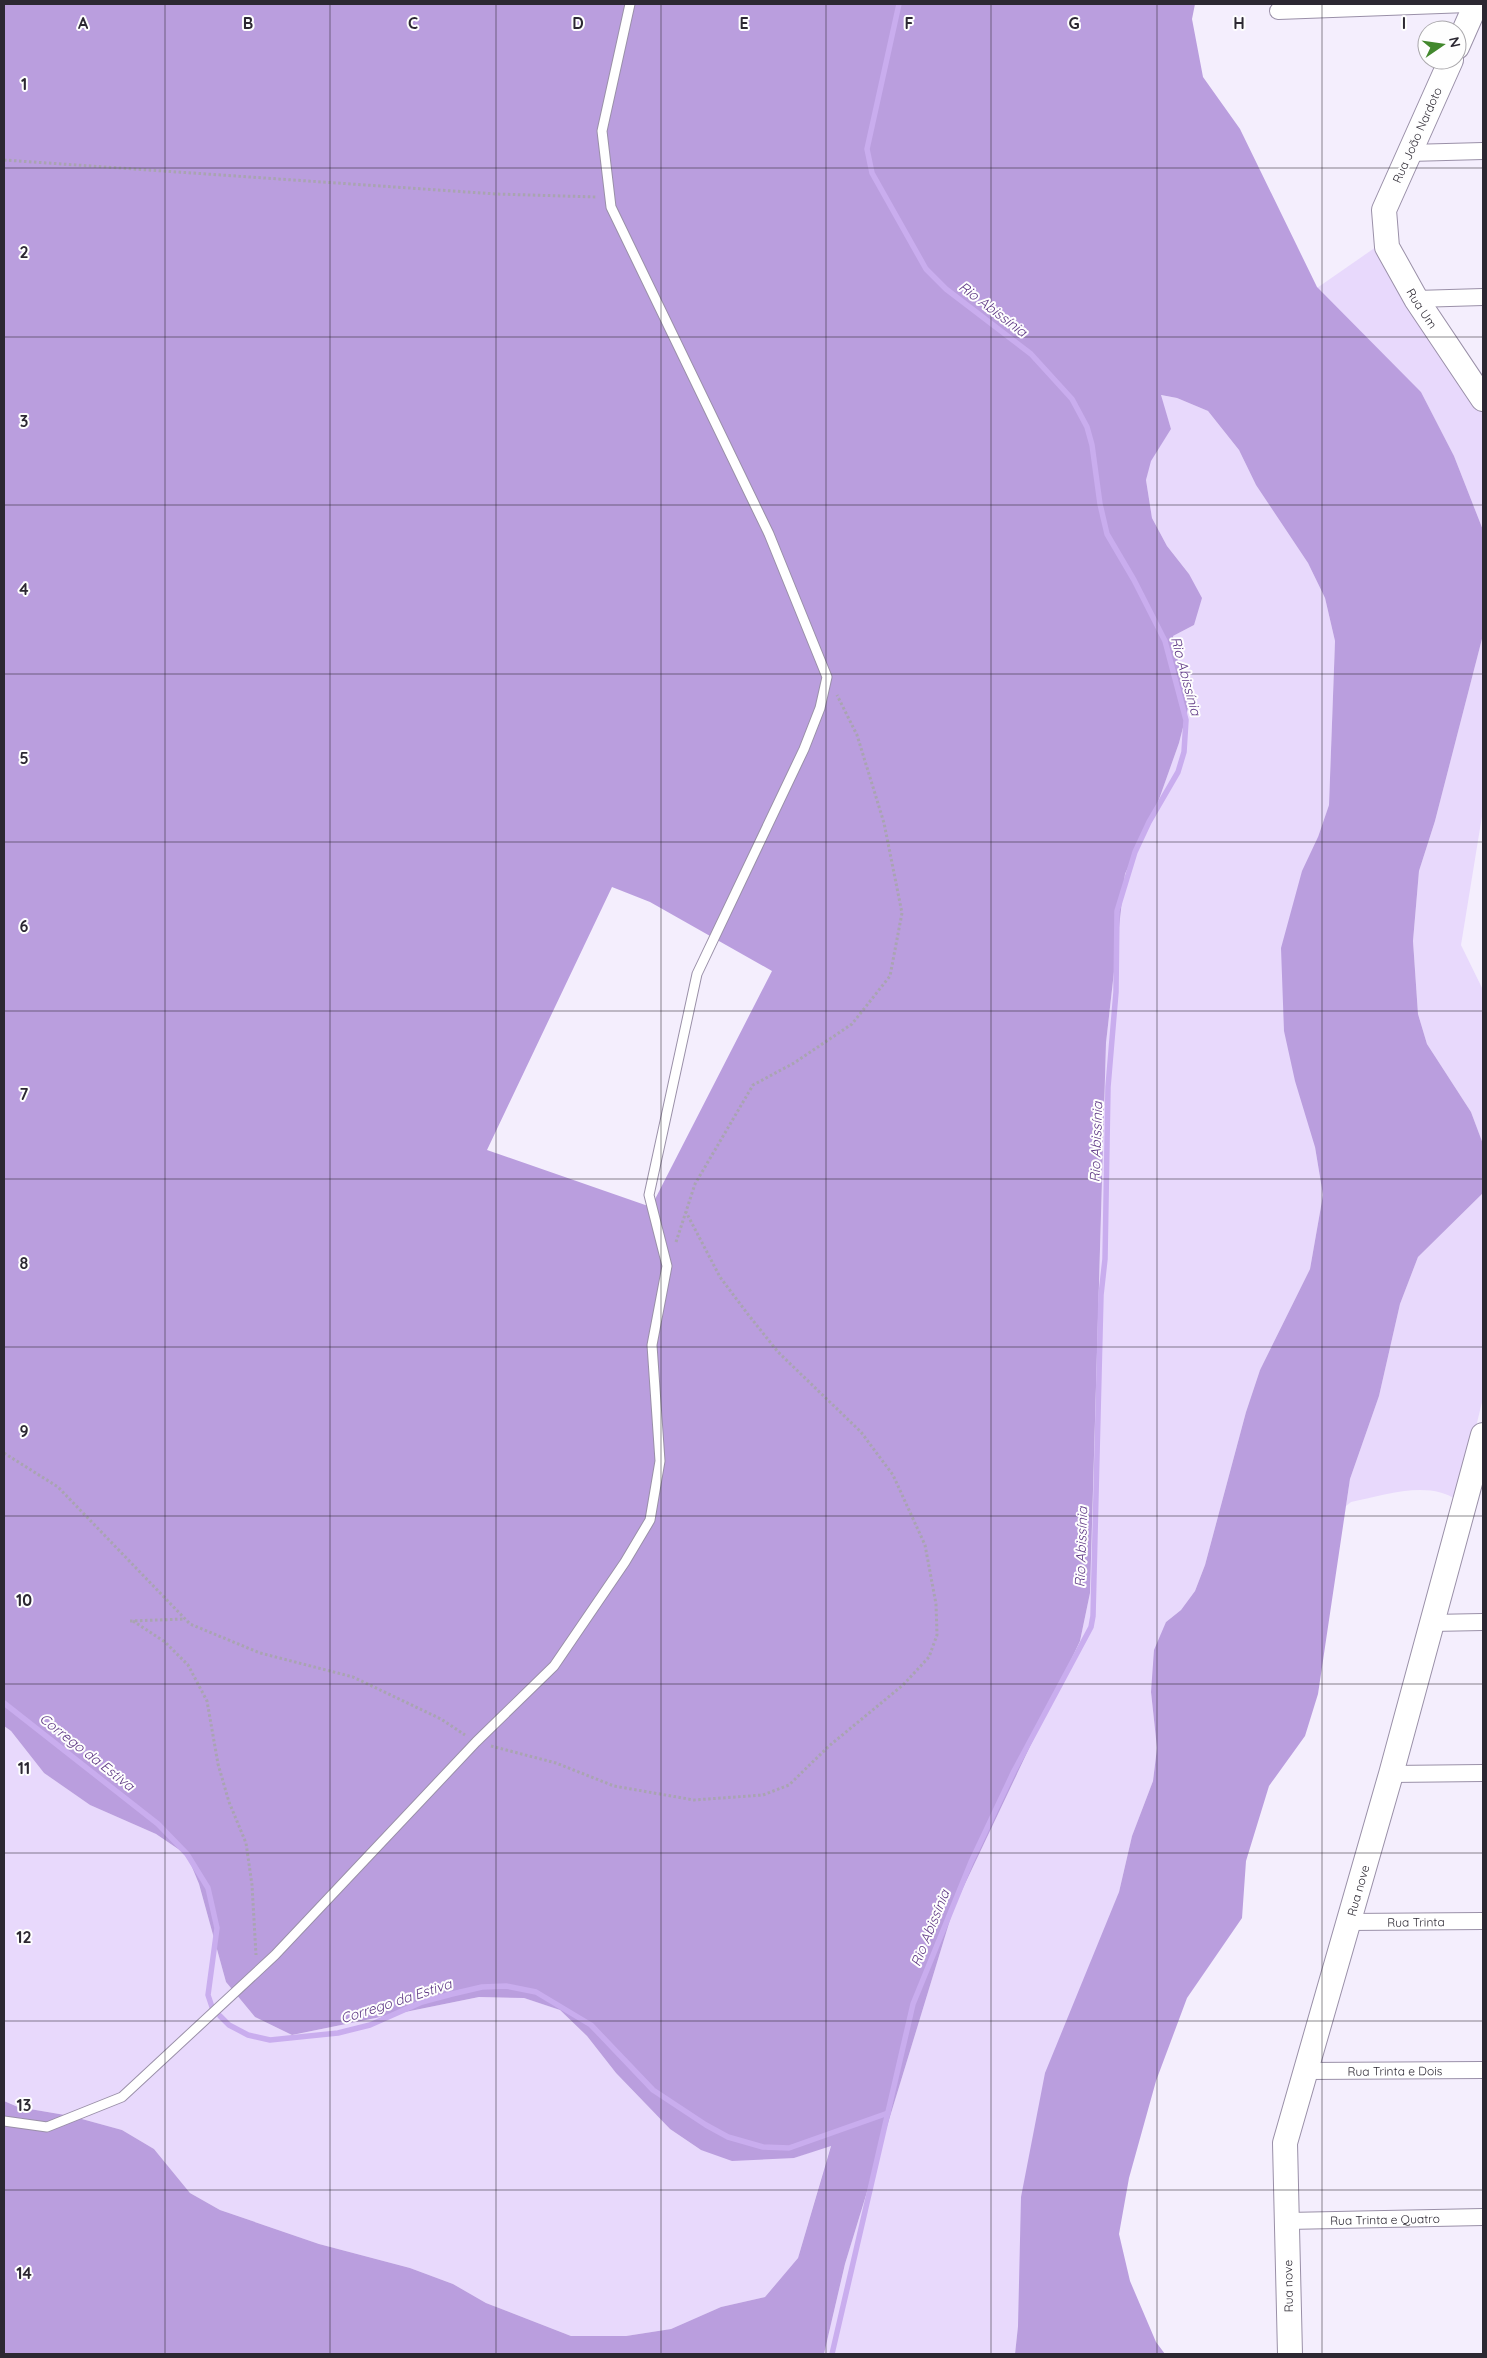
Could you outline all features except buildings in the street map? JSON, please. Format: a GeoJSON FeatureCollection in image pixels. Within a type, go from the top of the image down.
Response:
{"type":"FeatureCollection","features":[{"type":"Feature","properties":{"kind":"street"},"geometry":{"type":"LineString","coordinates":[[1278,11],[1468,4]]}},
{"type":"Feature","properties":{"kind":"street"},"geometry":{"type":"LineString","coordinates":[[1467,24],[1476,4]]}},
{"type":"Feature","properties":{"kind":"street","name":"Rua João Nardoto"},"geometry":{"type":"LineString","coordinates":[[1384,210],[1446,70]]}},
{"type":"Feature","properties":{"kind":"street"},"geometry":{"type":"LineString","coordinates":[[1408,153],[1483,152]]}},
{"type":"Feature","properties":{"kind":"street","name":"Rua Um"},"geometry":{"type":"LineString","coordinates":[[1384,210],[1387,247],[1416,299],[1483,399]]}},
{"type":"Feature","properties":{"kind":"street"},"geometry":{"type":"LineString","coordinates":[[1416,299],[1483,297]]}},
{"type":"Feature","properties":{"kind":"street","name":"Rua nove"},"geometry":{"type":"LineString","coordinates":[[1290,2354],[1285,2143],[1391,1774],[1431,1623],[1478,1476],[1483,1434]]}},
{"type":"Feature","properties":{"kind":"street"},"geometry":{"type":"LineString","coordinates":[[1431,1623],[1483,1622]]}},
{"type":"Feature","properties":{"kind":"street"},"geometry":{"type":"LineString","coordinates":[[1391,1774],[1483,1773]]}},
{"type":"Feature","properties":{"kind":"street","name":"Rua Trinta"},"geometry":{"type":"LineString","coordinates":[[1348,1922],[1483,1921]]}},
{"type":"Feature","properties":{"kind":"street","name":"Rua Trinta e Dois"},"geometry":{"type":"LineString","coordinates":[[1306,2071],[1483,2070]]}},
{"type":"Feature","properties":{"kind":"street","name":"Rua Trinta e Quatro"},"geometry":{"type":"LineString","coordinates":[[1287,2221],[1483,2218]]}},
{"type":"Feature","properties":{"kind":"lane"},"geometry":{"type":"LineString","coordinates":[[4,2121],[47,2126],[122,2097],[258,1971],[476,1742],[554,1666],[625,1562],[650,1520],[660,1461],[652,1345],[667,1266],[649,1195],[697,974],[804,750],[820,708],[827,677],[769,534],[611,207],[602,132],[630,4]]}},
{"type":"Feature","properties":{"kind":"path"},"geometry":{"type":"LineString","coordinates":[[4,160],[496,194],[610,198]]}},
{"type":"Feature","properties":{"kind":"path"},"geometry":{"type":"LineString","coordinates":[[667,1266],[695,1184],[753,1085],[794,1064],[852,1024],[890,976],[902,912],[884,823],[858,735],[827,677]]}},
{"type":"Feature","properties":{"kind":"path"},"geometry":{"type":"LineString","coordinates":[[186,1619],[132,1621],[165,1642],[188,1665],[207,1700],[218,1764],[229,1802],[246,1843],[258,1971]]}},
{"type":"Feature","properties":{"kind":"shaded area"},"geometry":{"type":"Polygon","coordinates":[[[4,4],[1195,4],[1192,19],[1203,77],[1240,129],[1317,287],[1421,392],[1454,456],[1483,530],[1483,635],[1435,821],[1419,871],[1413,941],[1418,1014],[1427,1044],[1471,1112],[1483,1144],[1483,1193],[1418,1257],[1400,1304],[1379,1396],[1350,1479],[1318,1694],[1305,1736],[1269,1786],[1246,1861],[1242,1918],[1187,1998],[1156,2081],[1129,2178],[1119,2234],[1130,2281],[1156,2342],[1165,2354],[1015,2354],[1018,2326],[1021,2197],[1045,2073],[1119,1892],[1132,1836],[1153,1781],[1157,1748],[1151,1692],[1154,1650],[1166,1622],[1181,1610],[1195,1591],[1205,1565],[1246,1412],[1260,1370],[1310,1269],[1323,1195],[1315,1147],[1295,1081],[1284,1031],[1281,948],[1302,871],[1318,837],[1329,805],[1335,641],[1325,598],[1308,563],[1256,485],[1239,450],[1208,411],[1177,398],[1161,395],[1171,429],[1151,461],[1146,480],[1152,518],[1167,546],[1189,574],[1202,598],[1194,625],[1173,636],[1188,708],[1179,743],[1157,805],[1125,874],[1106,1043],[1090,1593],[1080,1641],[954,1907],[845,2264],[824,2354],[4,2354],[4,2101],[18,2107],[71,2116],[122,2130],[154,2149],[190,2193],[220,2210],[319,2244],[410,2268],[453,2284],[486,2303],[571,2336],[626,2336],[671,2329],[721,2307],[765,2297],[798,2258],[831,2146],[794,2158],[732,2161],[701,2150],[670,2129],[616,2073],[587,2036],[560,2010],[524,1998],[479,1997],[292,2035],[255,2017],[226,1982],[199,1884],[187,1855],[156,1834],[90,1805],[44,1773],[11,1731],[4,1726],[4,4]],[[612,887],[487,1150],[651,1207],[772,971],[650,902],[612,887]]]}},
{"type":"Feature","properties":{"kind":"shaded area"},"geometry":{"type":"Polygon","coordinates":[[[1376,247],[1483,414],[1483,530],[1454,456],[1421,392],[1317,288],[1376,247]]]}},
{"type":"Feature","properties":{"kind":"shaded area"},"geometry":{"type":"Polygon","coordinates":[[[1160,395],[1177,398],[1208,411],[1239,450],[1256,485],[1308,563],[1325,598],[1335,641],[1329,805],[1318,837],[1315,1147],[1323,1195],[1310,1269],[1260,1370],[1246,1412],[1205,1565],[1195,1591],[1181,1610],[1166,1622],[1151,1692],[1157,1748],[1153,1781],[1132,1836],[1018,2326],[1015,2354],[824,2354],[845,2264],[954,1907],[1080,1641],[1090,1593],[1106,1043],[1125,874],[1157,805],[1179,743],[1188,708],[1173,636],[1194,625],[1189,574],[1167,546],[1152,518],[1146,480],[1150,461],[1171,429],[1160,395]]]}},
{"type":"Feature","properties":{"kind":"shaded area"},"geometry":{"type":"Polygon","coordinates":[[[1483,635],[1483,810],[1461,945],[1483,990],[1483,1144],[1471,1112],[1427,1044],[1418,1014],[1413,941],[1419,871],[1435,821],[1483,635]]]}},
{"type":"Feature","properties":{"kind":"shaded area"},"geometry":{"type":"Polygon","coordinates":[[[1483,1193],[1483,1398],[1458,1501],[1446,1494],[1420,1490],[1377,1496],[1351,1502],[1346,1506],[1350,1479],[1379,1396],[1400,1304],[1418,1257],[1483,1193]]]}},
{"type":"Feature","properties":{"kind":"shaded area"},"geometry":{"type":"Polygon","coordinates":[[[4,1726],[11,1731],[44,1773],[90,1805],[156,1834],[187,1855],[199,1884],[226,1982],[255,2017],[292,2035],[479,1997],[524,1998],[560,2010],[587,2036],[616,2073],[670,2129],[701,2150],[794,2158],[831,2145],[798,2258],[765,2297],[721,2307],[671,2329],[626,2336],[571,2336],[486,2303],[453,2284],[410,2268],[319,2244],[220,2210],[190,2193],[154,2149],[122,2130],[71,2116],[18,2107],[4,2101],[4,1726]]]}},
{"type":"Feature","properties":{"kind":"waterway","name":"Rio Abissínia"},"geometry":{"type":"LineString","coordinates":[[832,2354],[913,2004],[971,1862],[1014,1771],[1091,1627],[1093,1616],[1101,1295],[1105,1259],[1108,1087],[1116,992],[1117,911],[1135,852],[1149,822],[1178,772],[1184,752],[1186,720],[1165,641],[1134,580],[1107,534],[1100,504],[1092,445],[1087,427],[1072,399],[1031,354],[946,289],[926,269],[872,173],[867,149],[899,4]]}},
{"type":"Feature","properties":{"kind":"waterway","name":"Corrego da Estiva"},"geometry":{"type":"LineString","coordinates":[[4,1703],[158,1824],[187,1854],[208,1888],[217,1928],[208,1995],[213,2010]]}},
{"type":"Feature","properties":{"kind":"waterway","name":"Corrego da Estiva"},"geometry":{"type":"LineString","coordinates":[[220,2016],[229,2025],[248,2035],[270,2040],[338,2033],[370,2025],[422,2002],[482,1987],[506,1986],[536,1992],[591,2025],[653,2090],[706,2125],[728,2137],[763,2147],[789,2148],[888,2113]]}}]}
